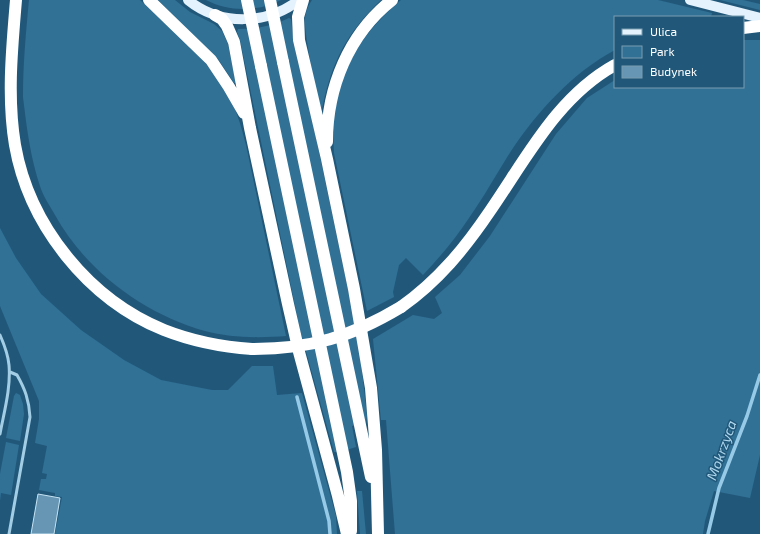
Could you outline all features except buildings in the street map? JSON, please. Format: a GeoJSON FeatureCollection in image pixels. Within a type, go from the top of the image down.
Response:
{"type":"FeatureCollection","features":[{"type":"Feature","properties":{"kind":"highway"},"geometry":{"type":"LineString","coordinates":[[16,0],[10,92],[15,145],[27,188],[41,218],[60,249],[74,266],[98,289],[120,306],[142,319],[185,337],[212,344],[252,349],[300,346],[332,339],[377,321],[401,307],[434,280],[462,250],[490,211],[526,154],[568,102],[603,71],[614,66]]}},
{"type":"Feature","properties":{"kind":"highway"},"geometry":{"type":"LineString","coordinates":[[149,0],[211,60],[229,88],[250,128]]}},
{"type":"Feature","properties":{"kind":"highway"},"geometry":{"type":"LineString","coordinates":[[247,0],[347,472],[351,501],[351,534]]}},
{"type":"Feature","properties":{"kind":"highway"},"geometry":{"type":"LineString","coordinates":[[270,0],[377,502]]}},
{"type":"Feature","properties":{"kind":"highway"},"geometry":{"type":"LineString","coordinates":[[303,0],[298,17],[298,29],[327,159],[354,289],[368,366],[376,442],[378,534]]}},
{"type":"Feature","properties":{"kind":"highway"},"geometry":{"type":"LineString","coordinates":[[327,159],[328,118],[334,87],[339,72],[349,51],[358,37],[375,16],[392,0]]}},
{"type":"Feature","properties":{"kind":"highway"},"geometry":{"type":"LineString","coordinates":[[215,15],[222,19],[227,26],[234,42],[276,254],[299,352],[347,534]]}},
{"type":"Feature","properties":{"kind":"highway"},"geometry":{"type":"LineString","coordinates":[[744,28],[760,26]]}},
{"type":"Feature","properties":{"kind":"main road"},"geometry":{"type":"LineString","coordinates":[[188,0],[194,5],[215,15],[241,19],[260,18],[280,12],[299,0]]}},
{"type":"Feature","properties":{"kind":"main road"},"geometry":{"type":"LineString","coordinates":[[690,0],[760,18]]}},
{"type":"Feature","properties":{"kind":"lane"},"geometry":{"type":"LineString","coordinates":[[0,335],[8,354],[10,372],[0,434]]}},
{"type":"Feature","properties":{"kind":"lane"},"geometry":{"type":"LineString","coordinates":[[9,534],[30,417],[29,402],[23,386],[17,375],[10,372]]}},
{"type":"Feature","properties":{"kind":"green space"},"geometry":{"type":"Polygon","coordinates":[[[29,0],[140,0],[186,42],[208,66],[226,91],[238,117],[246,145],[286,336],[246,337],[225,335],[205,331],[160,314],[119,288],[100,272],[68,235],[41,190],[28,137],[23,97],[24,60],[29,0]]]}},
{"type":"Feature","properties":{"kind":"green space"},"geometry":{"type":"Polygon","coordinates":[[[158,0],[175,0],[190,12],[214,24],[222,31],[228,44],[236,83],[234,83],[218,59],[158,0]]]}},
{"type":"Feature","properties":{"kind":"green space"},"geometry":{"type":"Polygon","coordinates":[[[206,0],[281,0],[263,7],[244,9],[224,7],[206,0]]]}},
{"type":"Feature","properties":{"kind":"green space"},"geometry":{"type":"Polygon","coordinates":[[[312,0],[381,0],[358,25],[342,49],[331,76],[322,109],[314,80],[305,27],[306,12],[312,0]]]}},
{"type":"Feature","properties":{"kind":"green space"},"geometry":{"type":"Polygon","coordinates":[[[401,0],[658,0],[712,13],[711,16],[614,16],[614,51],[584,70],[544,108],[521,136],[480,202],[458,233],[423,275],[406,258],[399,265],[393,292],[394,297],[367,311],[334,153],[334,129],[340,87],[347,68],[369,32],[401,0]]]}},
{"type":"Feature","properties":{"kind":"green space"},"geometry":{"type":"Polygon","coordinates":[[[720,0],[743,0],[760,4],[760,10],[720,0]]]}},
{"type":"Feature","properties":{"kind":"green space"},"geometry":{"type":"Polygon","coordinates":[[[289,18],[291,19],[293,36],[308,99],[360,353],[367,416],[366,424],[352,426],[356,447],[340,452],[334,452],[300,330],[240,40],[237,32],[238,29],[264,26],[289,18]]]}},
{"type":"Feature","properties":{"kind":"green space"},"geometry":{"type":"Polygon","coordinates":[[[744,40],[760,40],[760,455],[750,498],[714,491],[705,521],[703,534],[395,534],[386,420],[381,420],[373,339],[413,315],[434,319],[442,313],[435,297],[460,275],[490,236],[556,134],[587,98],[614,81],[614,88],[744,88],[744,40]]]}},
{"type":"Feature","properties":{"kind":"green space"},"geometry":{"type":"Polygon","coordinates":[[[0,228],[16,258],[41,294],[81,330],[124,360],[161,380],[212,390],[228,390],[252,366],[273,366],[277,395],[302,393],[336,516],[337,534],[55,534],[62,497],[55,496],[55,493],[39,490],[41,479],[46,479],[47,474],[42,473],[47,446],[35,443],[39,419],[39,401],[0,306],[0,228]]]}},
{"type":"Feature","properties":{"kind":"green space"},"geometry":{"type":"Polygon","coordinates":[[[16,393],[20,395],[24,414],[20,441],[6,438],[14,396],[16,393]]]}},
{"type":"Feature","properties":{"kind":"green space"},"geometry":{"type":"Polygon","coordinates":[[[6,442],[19,445],[11,495],[1,493],[0,501],[0,474],[6,442]]]}},
{"type":"Feature","properties":{"kind":"green space"},"geometry":{"type":"Polygon","coordinates":[[[357,491],[362,491],[366,534],[360,534],[357,491]]]}},
{"type":"Feature","properties":{"kind":"waterway","name":"Mokrzyca"},"geometry":{"type":"LineString","coordinates":[[708,534],[719,488],[747,416],[760,375]]}},
{"type":"Feature","properties":{"kind":"waterway"},"geometry":{"type":"LineString","coordinates":[[297,397],[329,521],[330,534]]}}]}
